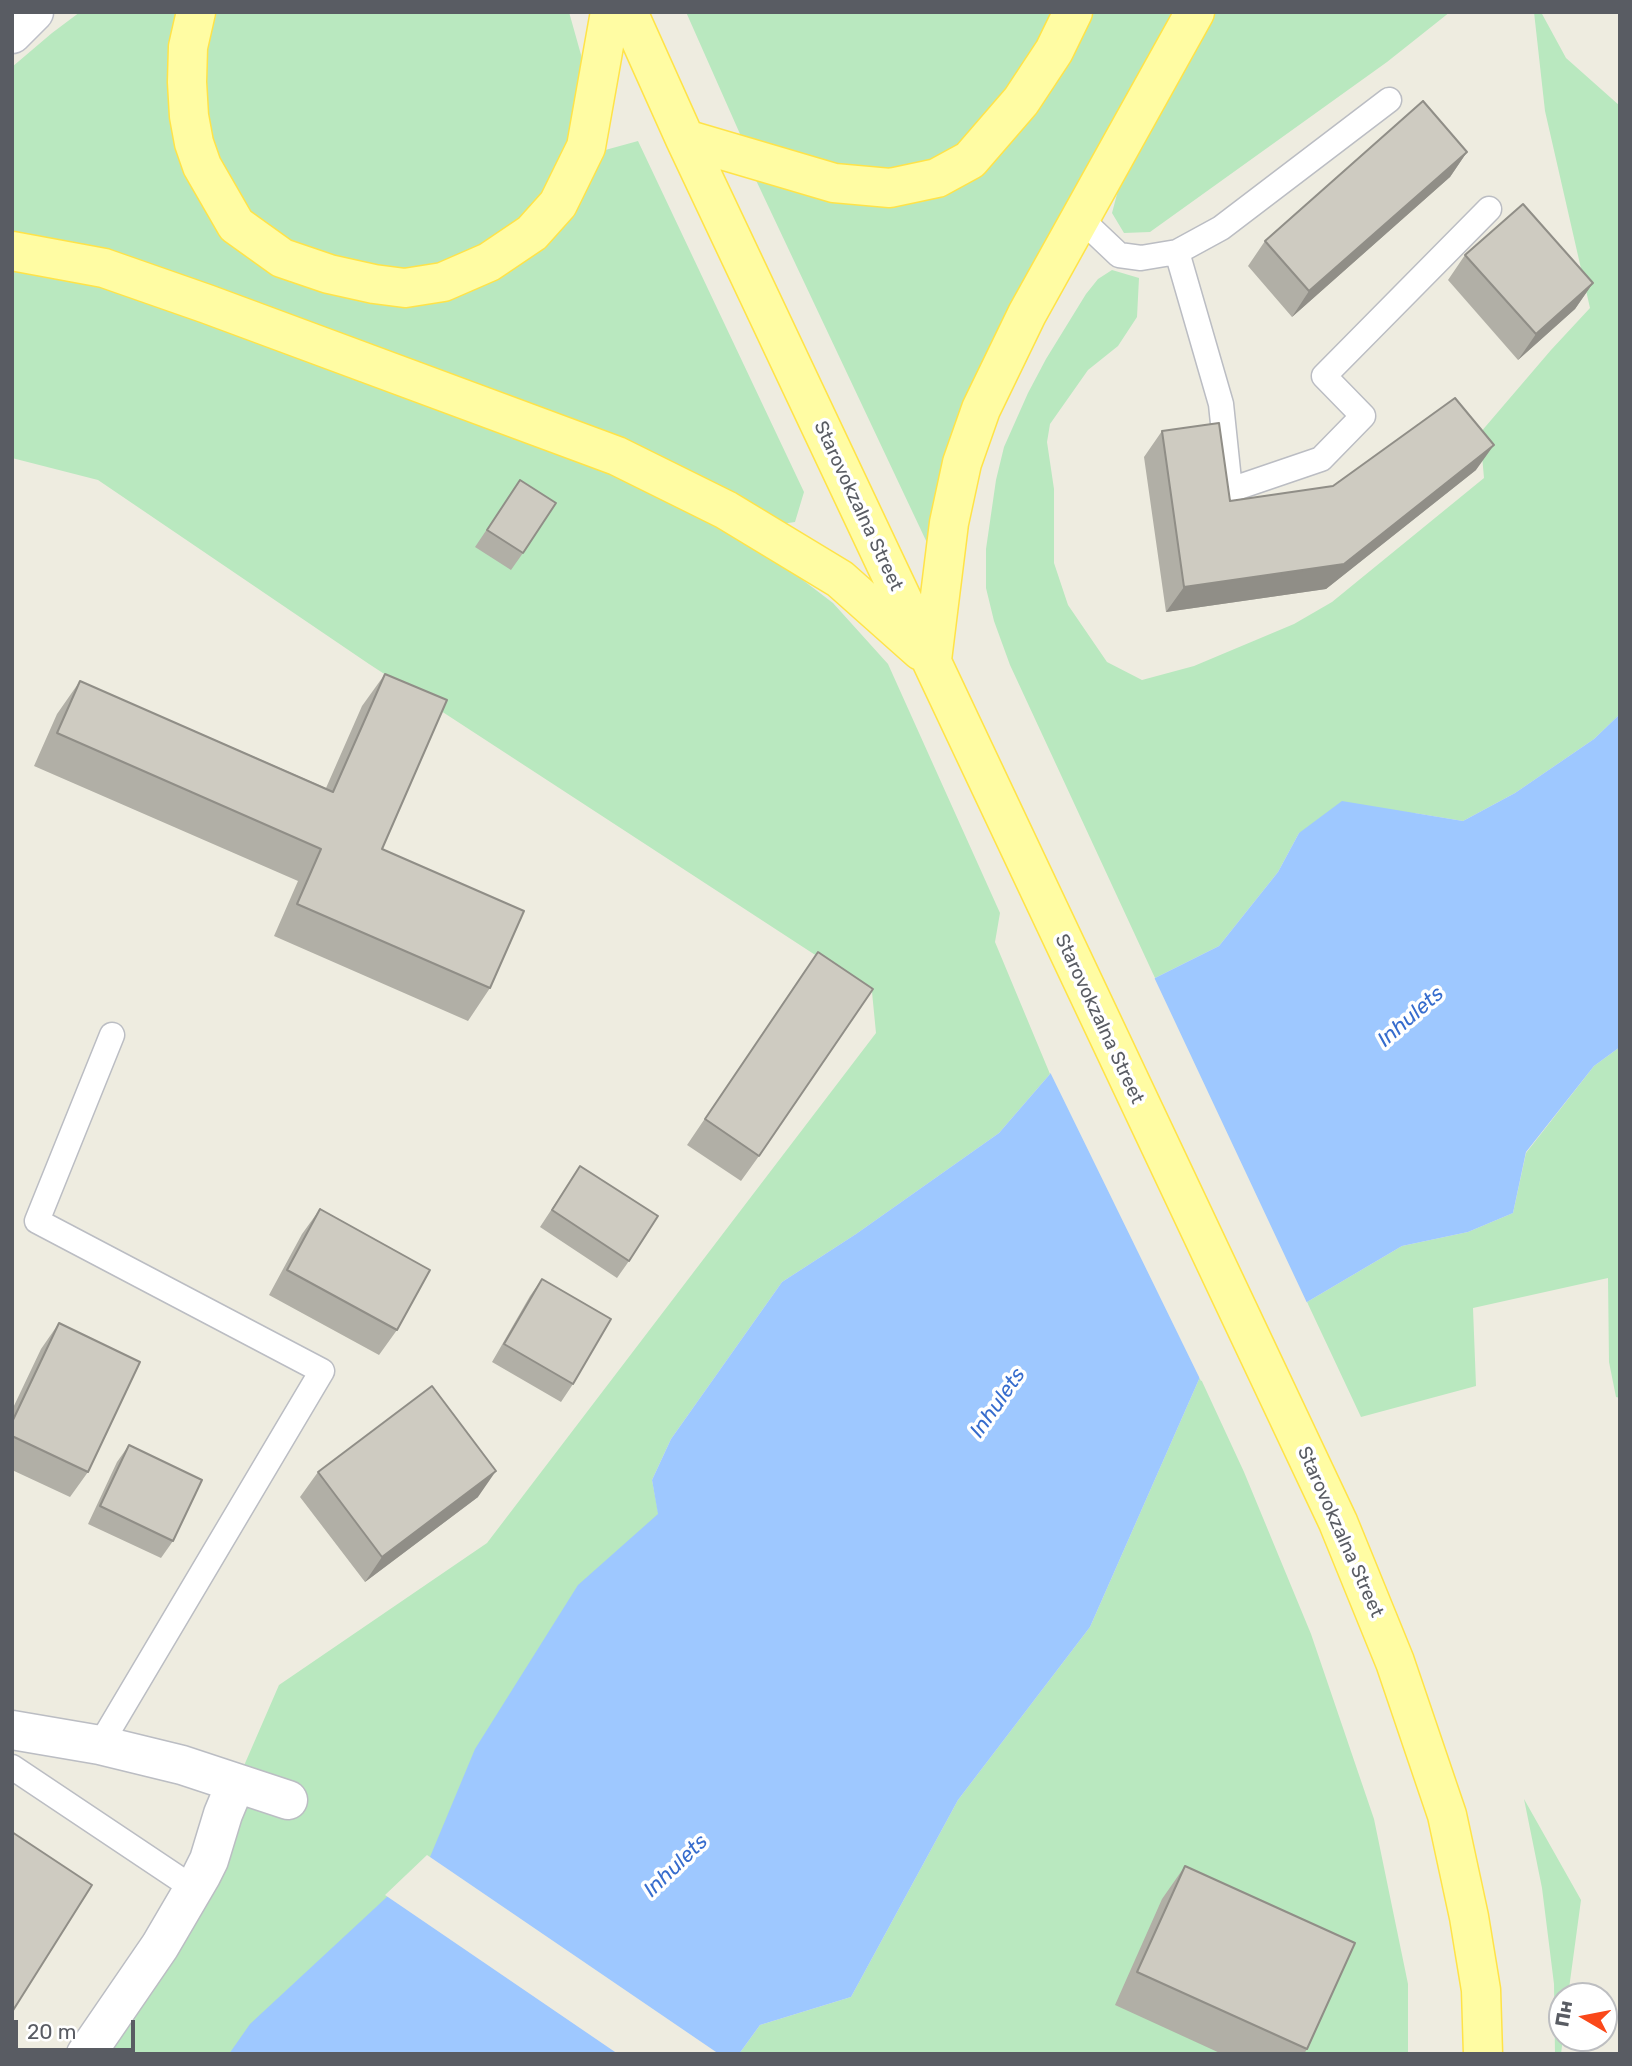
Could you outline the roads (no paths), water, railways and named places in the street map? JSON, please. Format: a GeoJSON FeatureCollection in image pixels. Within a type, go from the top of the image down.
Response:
{"type":"FeatureCollection","features":[{"type":"Feature","properties":{"kind":"main road"},"geometry":{"type":"LineString","coordinates":[[196,12],[188,47],[187,82],[194,143],[202,166],[236,225],[282,258],[329,274],[405,288],[443,282],[489,262],[532,233],[558,204],[586,148],[610,12]]}},
{"type":"Feature","properties":{"kind":"main road","name":"Starovokzalna Street"},"geometry":{"type":"LineString","coordinates":[[628,12],[685,139],[1343,1533],[1395,1662],[1447,1815],[1469,1917],[1481,1990],[1483,2054]]}},
{"type":"Feature","properties":{"kind":"main road"},"geometry":{"type":"LineString","coordinates":[[685,139],[834,183],[890,188],[937,178],[970,160],[1021,101],[1054,51],[1073,12]]}},
{"type":"Feature","properties":{"kind":"main road"},"geometry":{"type":"LineString","coordinates":[[932,660],[949,523],[962,463],[981,409],[1027,314],[1195,12]]}},
{"type":"Feature","properties":{"kind":"main road"},"geometry":{"type":"LineString","coordinates":[[12,251],[104,268],[617,456],[726,510],[839,579],[932,660]]}},
{"type":"Feature","properties":{"kind":"street"},"geometry":{"type":"LineString","coordinates":[[12,1730],[100,1745],[183,1765],[288,1800]]}},
{"type":"Feature","properties":{"kind":"street"},"geometry":{"type":"LineString","coordinates":[[86,2054],[160,1946],[201,1876],[236,1783]]}},
{"type":"Feature","properties":{"kind":"lane"},"geometry":{"type":"LineString","coordinates":[[1081,219],[1119,255],[1141,258],[1177,252],[1221,228],[1389,100]]}},
{"type":"Feature","properties":{"kind":"lane"},"geometry":{"type":"LineString","coordinates":[[1177,252],[1221,404],[1230,490],[1321,459],[1363,416],[1324,376],[1489,209]]}},
{"type":"Feature","properties":{"kind":"lane"},"geometry":{"type":"LineString","coordinates":[[100,1745],[322,1371],[37,1221],[112,1035]]}},
{"type":"Feature","properties":{"kind":"lane"},"geometry":{"type":"LineString","coordinates":[[13,1768],[193,1888]]}},
{"type":"Feature","properties":{"kind":"water","name":"Inhulets"},"geometry":{"type":"Polygon","coordinates":[[[1620,714],[1620,1047],[1594,1066],[1526,1152],[1513,1213],[1468,1232],[1402,1246],[1307,1302],[1200,1377],[1090,1627],[958,1800],[851,1997],[760,2025],[739,2054],[229,2054],[250,2024],[430,1857],[475,1749],[578,1585],[658,1514],[652,1480],[671,1439],[782,1282],[856,1234],[999,1133],[1050,1074],[1082,1030],[1122,1007],[1155,978],[1219,946],[1278,872],[1299,833],[1342,801],[1463,821],[1515,793],[1594,739],[1620,714]]]}}]}
